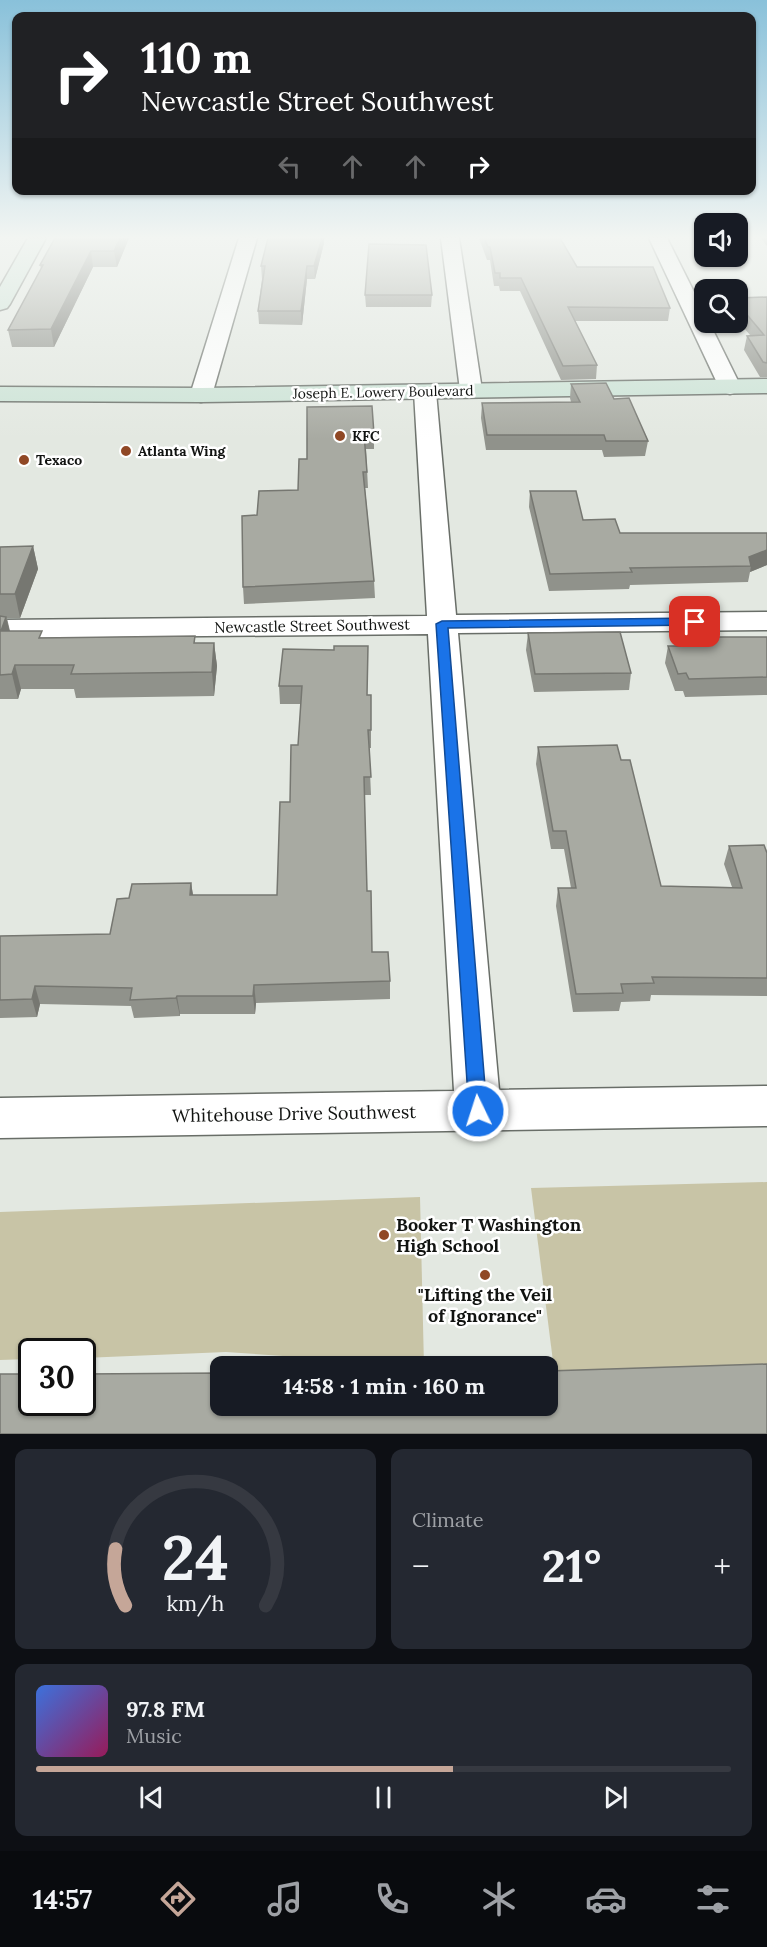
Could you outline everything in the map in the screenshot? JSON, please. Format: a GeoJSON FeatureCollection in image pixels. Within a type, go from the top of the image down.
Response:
{"type":"FeatureCollection","features":[{"type":"Feature","properties":{"kind":"main road","name":"Joseph E. Lowery Boulevard"},"geometry":{"type":"LineString","coordinates":[[0,394],[201,395],[767,386]]}},
{"type":"Feature","properties":{"kind":"street"},"geometry":{"type":"LineString","coordinates":[[201,395],[228,305]]}},
{"type":"Feature","properties":{"kind":"street"},"geometry":{"type":"LineString","coordinates":[[459,305],[471,390]]}},
{"type":"Feature","properties":{"kind":"street"},"geometry":{"type":"LineString","coordinates":[[690,305],[730,387]]}},
{"type":"Feature","properties":{"kind":"street"},"geometry":{"type":"LineString","coordinates":[[425,392],[478,1111]]}},
{"type":"Feature","properties":{"kind":"street","name":"Newcastle Street Southwest"},"geometry":{"type":"LineString","coordinates":[[0,629],[767,621]]}},
{"type":"Feature","properties":{"kind":"street","name":"Whitehouse Drive Southwest"},"geometry":{"type":"LineString","coordinates":[[0,1118],[767,1106]]}},
{"type":"Feature","properties":{"kind":"shaded area"},"geometry":{"type":"Polygon","coordinates":[[[767,1182],[767,1386],[558,1393],[558,1356],[552,1356],[531,1188],[767,1182]]]}},
{"type":"Feature","properties":{"kind":"shaded area"},"geometry":{"type":"Polygon","coordinates":[[[420,1197],[424,1356],[283,1356],[226,1352],[96,1357],[96,1338],[18,1338],[18,1359],[0,1360],[0,1212],[420,1197]]]}},
{"type":"Feature","properties":{"kind":"building"},"geometry":{"type":"Polygon","coordinates":[[[22,305],[63,305],[51,329],[8,330],[22,305]]]}},
{"type":"Feature","properties":{"kind":"building"},"geometry":{"type":"Polygon","coordinates":[[[259,305],[302,305],[301,311],[258,311],[259,305]]]}},
{"type":"Feature","properties":{"kind":"building"},"geometry":{"type":"Polygon","coordinates":[[[534,305],[669,305],[670,308],[568,307],[597,365],[563,366],[534,305]]]}},
{"type":"Feature","properties":{"kind":"building"},"geometry":{"type":"Polygon","coordinates":[[[748,305],[767,305],[767,363],[763,362],[747,336],[764,335],[748,316],[748,305]]]}},
{"type":"Feature","properties":{"kind":"building"},"geometry":{"type":"Polygon","coordinates":[[[606,383],[614,399],[629,398],[648,441],[606,441],[604,435],[487,435],[482,403],[580,402],[571,384],[606,383]]]}},
{"type":"Feature","properties":{"kind":"building"},"geometry":{"type":"Polygon","coordinates":[[[372,406],[374,434],[364,434],[367,472],[363,472],[374,581],[243,587],[242,516],[257,515],[259,491],[298,490],[299,459],[307,459],[307,407],[372,406]]]}},
{"type":"Feature","properties":{"kind":"building"},"geometry":{"type":"Polygon","coordinates":[[[530,491],[576,491],[583,520],[615,519],[620,533],[767,533],[767,550],[749,557],[751,566],[630,568],[632,572],[550,574],[530,491]]]}},
{"type":"Feature","properties":{"kind":"building"},"geometry":{"type":"Polygon","coordinates":[[[33,546],[15,594],[0,594],[0,547],[33,546]]]}},
{"type":"Feature","properties":{"kind":"building"},"geometry":{"type":"Polygon","coordinates":[[[0,616],[6,617],[1,631],[42,631],[39,638],[195,636],[194,643],[214,643],[212,672],[71,674],[74,665],[15,665],[12,674],[0,675],[0,616]]]}},
{"type":"Feature","properties":{"kind":"building"},"geometry":{"type":"Polygon","coordinates":[[[620,632],[631,673],[535,674],[528,633],[620,632]]]}},
{"type":"Feature","properties":{"kind":"building"},"geometry":{"type":"Polygon","coordinates":[[[684,637],[767,637],[767,677],[689,679],[686,673],[678,674],[668,646],[687,646],[684,637]]]}},
{"type":"Feature","properties":{"kind":"building"},"geometry":{"type":"Polygon","coordinates":[[[334,646],[368,646],[367,695],[371,695],[371,730],[368,730],[371,777],[364,777],[367,891],[371,891],[372,952],[388,952],[390,981],[254,985],[253,996],[177,996],[176,998],[130,1000],[132,988],[35,986],[32,999],[0,1000],[0,936],[110,934],[117,899],[129,898],[132,884],[191,883],[190,895],[277,895],[280,802],[290,802],[291,745],[298,745],[302,686],[279,686],[283,649],[334,650],[334,646]]]}},
{"type":"Feature","properties":{"kind":"building"},"geometry":{"type":"Polygon","coordinates":[[[617,745],[621,760],[630,760],[661,886],[742,888],[729,846],[764,845],[767,853],[767,978],[652,977],[654,983],[621,984],[623,993],[576,994],[558,888],[576,888],[566,831],[553,831],[538,747],[617,745]]]}},
{"type":"Feature","properties":{"kind":"building"},"geometry":{"type":"Polygon","coordinates":[[[767,1364],[767,1434],[0,1434],[0,1374],[18,1374],[18,1416],[96,1416],[96,1374],[210,1373],[210,1416],[558,1416],[558,1371],[767,1364]]]}},
{"type":"Feature","properties":{"kind":"place","name":"KFC"},"geometry":{"type":"Point","coordinates":[340,436]}},
{"type":"Feature","properties":{"kind":"place","name":"Atlanta Wing"},"geometry":{"type":"Point","coordinates":[126,451]}},
{"type":"Feature","properties":{"kind":"place","name":"Texaco"},"geometry":{"type":"Point","coordinates":[24,460]}},
{"type":"Feature","properties":{"kind":"place","name":"Booker T Washington High School"},"geometry":{"type":"Point","coordinates":[384,1235]}},
{"type":"Feature","properties":{"kind":"place","name":"\"Lifting the Veil of Ignorance\""},"geometry":{"type":"Point","coordinates":[485,1275]}},
{"type":"Feature","properties":{"kind":"route"},"geometry":{"type":"LineString","coordinates":[[478,1111],[442,624],[695,622]]}}]}
